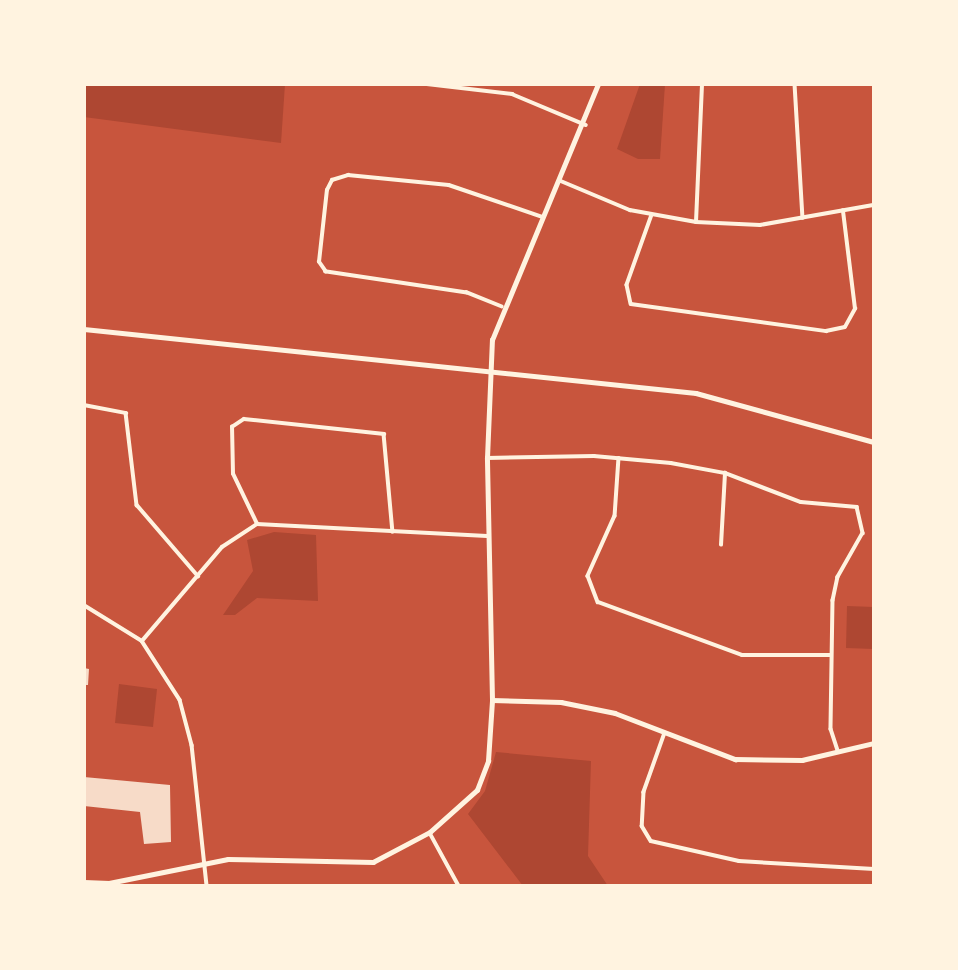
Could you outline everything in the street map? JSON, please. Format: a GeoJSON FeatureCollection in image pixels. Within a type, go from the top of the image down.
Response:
{"type":"FeatureCollection","features":[{"type":"Feature","properties":{"kind":"street"},"geometry":{"type":"LineString","coordinates":[[427,84],[504,93],[586,125]]}},
{"type":"Feature","properties":{"kind":"street"},"geometry":{"type":"LineString","coordinates":[[503,84],[504,93]]}},
{"type":"Feature","properties":{"kind":"street"},"geometry":{"type":"LineString","coordinates":[[84,882],[109,883],[243,858],[359,866],[430,832],[467,804],[484,775],[492,700],[486,458],[490,371],[502,307],[586,125],[598,84]]}},
{"type":"Feature","properties":{"kind":"street"},"geometry":{"type":"LineString","coordinates":[[696,222],[702,84]]}},
{"type":"Feature","properties":{"kind":"street"},"geometry":{"type":"LineString","coordinates":[[794,84],[803,218]]}},
{"type":"Feature","properties":{"kind":"street"},"geometry":{"type":"LineString","coordinates":[[502,307],[447,289],[338,278],[326,272],[319,262],[327,190],[332,180],[348,175],[449,185],[543,217]]}},
{"type":"Feature","properties":{"kind":"street"},"geometry":{"type":"LineString","coordinates":[[561,181],[652,215],[696,222],[760,225],[874,205]]}},
{"type":"Feature","properties":{"kind":"street"},"geometry":{"type":"LineString","coordinates":[[652,215],[627,285],[631,304],[826,331],[845,327],[855,309],[843,211]]}},
{"type":"Feature","properties":{"kind":"street"},"geometry":{"type":"LineString","coordinates":[[84,329],[696,393],[874,442]]}},
{"type":"Feature","properties":{"kind":"street"},"geometry":{"type":"LineString","coordinates":[[84,405],[127,413],[137,505],[198,576]]}},
{"type":"Feature","properties":{"kind":"street"},"geometry":{"type":"LineString","coordinates":[[257,524],[233,474],[232,428],[244,419],[384,434],[393,532]]}},
{"type":"Feature","properties":{"kind":"street"},"geometry":{"type":"LineString","coordinates":[[486,458],[619,457],[725,473],[801,502],[853,505],[863,514],[860,542],[835,586],[831,729],[838,753]]}},
{"type":"Feature","properties":{"kind":"street"},"geometry":{"type":"LineString","coordinates":[[619,457],[615,516],[588,576],[598,603],[742,654],[831,655]]}},
{"type":"Feature","properties":{"kind":"street"},"geometry":{"type":"LineString","coordinates":[[721,545],[725,473]]}},
{"type":"Feature","properties":{"kind":"street"},"geometry":{"type":"LineString","coordinates":[[142,641],[229,540],[257,524],[487,536]]}},
{"type":"Feature","properties":{"kind":"street"},"geometry":{"type":"LineString","coordinates":[[84,605],[142,641],[189,723],[207,886]]}},
{"type":"Feature","properties":{"kind":"street"},"geometry":{"type":"LineString","coordinates":[[492,700],[586,706],[735,759],[838,753],[874,743]]}},
{"type":"Feature","properties":{"kind":"street"},"geometry":{"type":"LineString","coordinates":[[665,733],[644,792],[642,826],[651,841],[739,861],[874,869]]}},
{"type":"Feature","properties":{"kind":"street"},"geometry":{"type":"LineString","coordinates":[[430,832],[459,886]]}},
{"type":"Feature","properties":{"kind":"shaded area"},"geometry":{"type":"Polygon","coordinates":[[[84,84],[285,84],[281,143],[84,117],[84,84]]]}},
{"type":"Feature","properties":{"kind":"shaded area"},"geometry":{"type":"Polygon","coordinates":[[[640,84],[665,84],[660,159],[638,159],[617,149],[640,84]]]}},
{"type":"Feature","properties":{"kind":"shaded area"},"geometry":{"type":"Polygon","coordinates":[[[274,532],[316,535],[318,601],[257,598],[235,615],[223,615],[253,571],[247,540],[274,532]]]}},
{"type":"Feature","properties":{"kind":"shaded area"},"geometry":{"type":"Polygon","coordinates":[[[847,606],[874,607],[874,649],[846,648],[847,606]]]}},
{"type":"Feature","properties":{"kind":"shaded area"},"geometry":{"type":"Polygon","coordinates":[[[119,684],[157,689],[153,727],[115,723],[119,684]]]}},
{"type":"Feature","properties":{"kind":"shaded area"},"geometry":{"type":"Polygon","coordinates":[[[496,752],[591,761],[588,856],[608,886],[523,886],[468,814],[485,791],[496,752]]]}},
{"type":"Feature","properties":{"kind":"building"},"geometry":{"type":"Polygon","coordinates":[[[84,668],[89,669],[88,685],[84,685],[84,668]]]}},
{"type":"Feature","properties":{"kind":"building"},"geometry":{"type":"Polygon","coordinates":[[[84,777],[170,785],[171,842],[144,844],[140,812],[84,806],[84,777]]]}}]}
